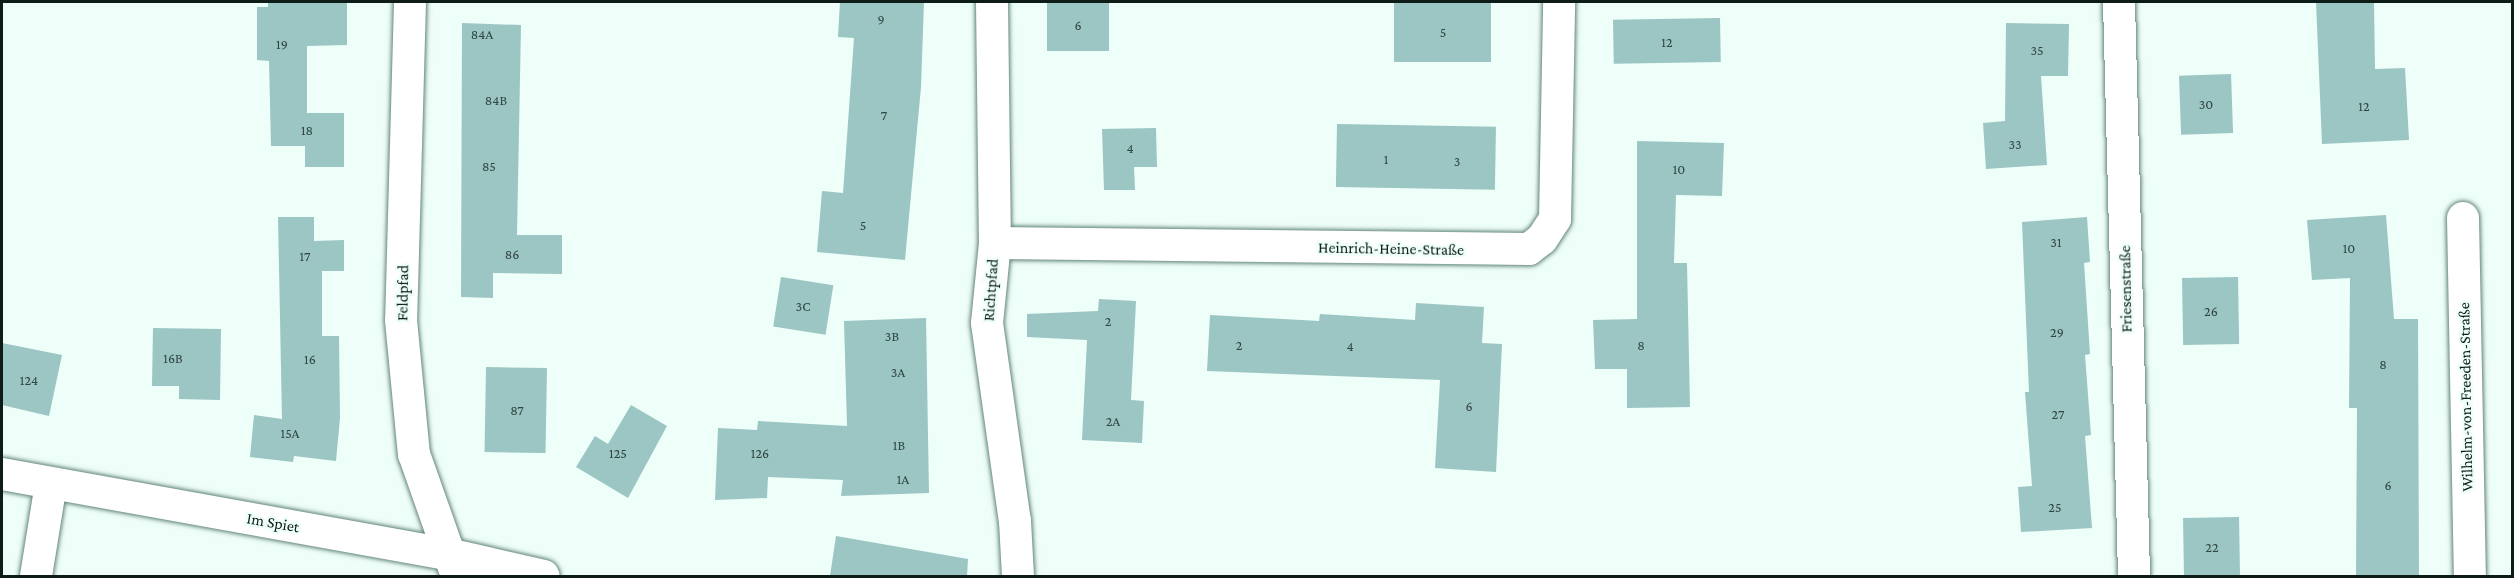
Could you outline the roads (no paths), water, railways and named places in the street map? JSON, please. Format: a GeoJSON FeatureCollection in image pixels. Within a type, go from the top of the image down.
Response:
{"type":"FeatureCollection","features":[{"type":"Feature","properties":{"kind":"street","name":"Feldpfad"},"geometry":{"type":"LineString","coordinates":[[410,2],[401,320],[414,454],[452,565]]}},
{"type":"Feature","properties":{"kind":"street","name":"Richtpfad"},"geometry":{"type":"LineString","coordinates":[[992,2],[995,243],[987,323],[1015,521],[1018,576]]}},
{"type":"Feature","properties":{"kind":"street","name":"Heinrich-Heine-Straße"},"geometry":{"type":"LineString","coordinates":[[995,243],[1529,249],[1542,239],[1555,219],[1559,2]]}},
{"type":"Feature","properties":{"kind":"street","name":"Friesenstraße"},"geometry":{"type":"LineString","coordinates":[[2119,2],[2134,576]]}},
{"type":"Feature","properties":{"kind":"street","name":"Wilhelm-von-Freeden-Straße"},"geometry":{"type":"LineString","coordinates":[[2463,218],[2470,576]]}},
{"type":"Feature","properties":{"kind":"street","name":"Im Spiet"},"geometry":{"type":"LineString","coordinates":[[2,474],[452,565],[544,576]]}},
{"type":"Feature","properties":{"kind":"street"},"geometry":{"type":"LineString","coordinates":[[36,576],[51,483]]}}]}
